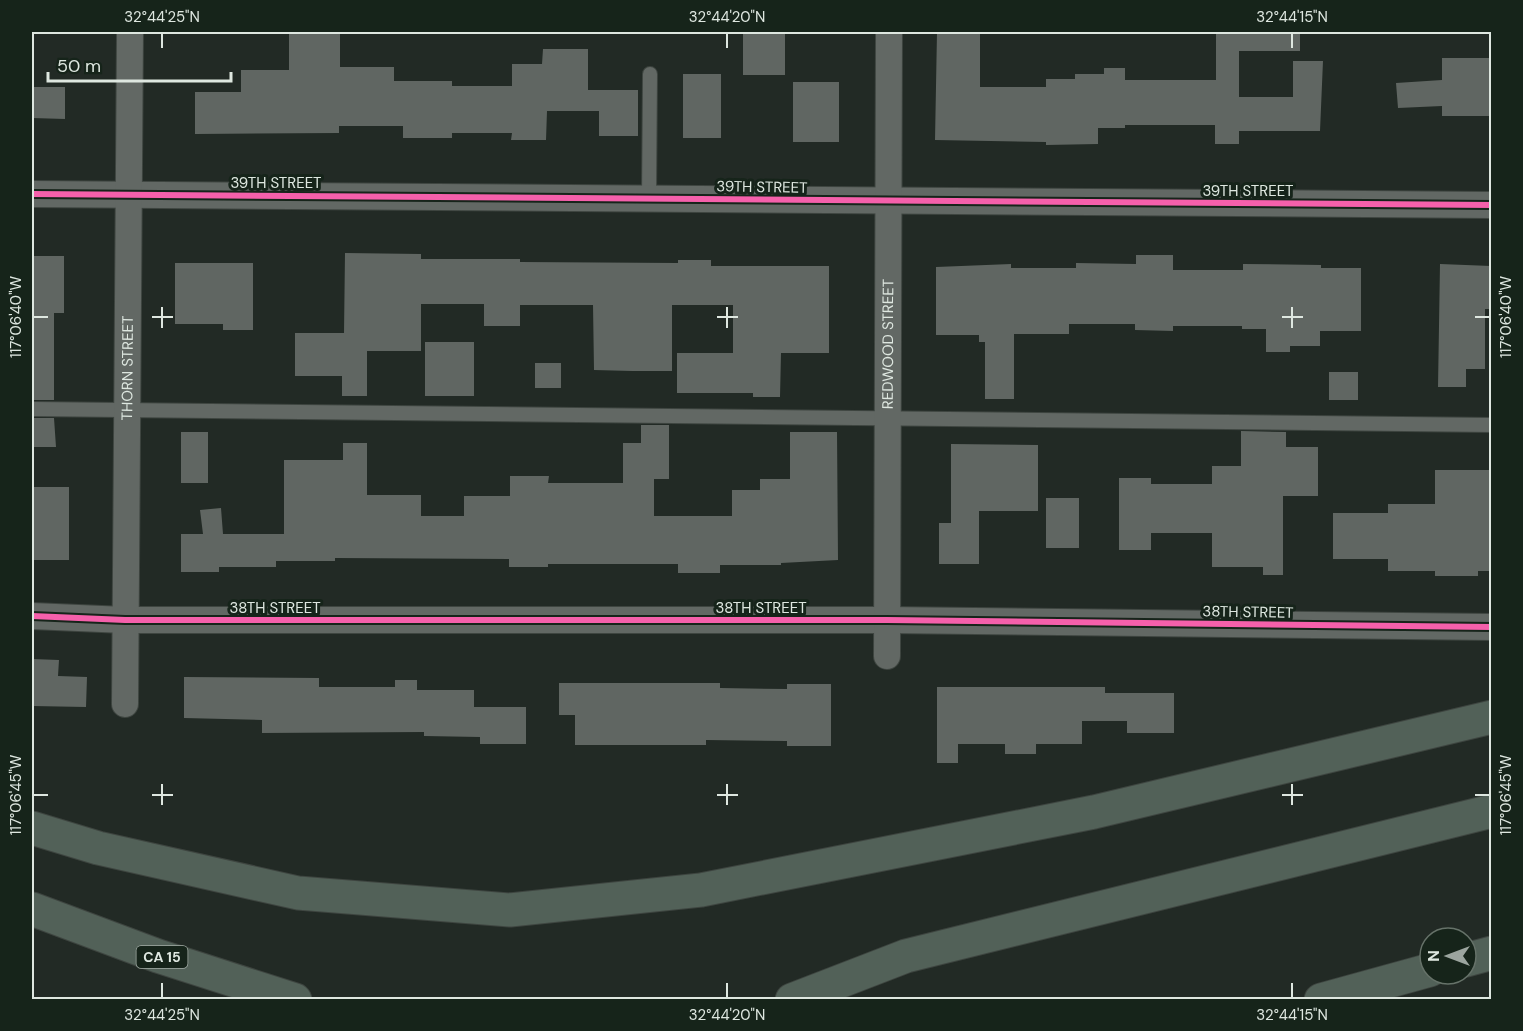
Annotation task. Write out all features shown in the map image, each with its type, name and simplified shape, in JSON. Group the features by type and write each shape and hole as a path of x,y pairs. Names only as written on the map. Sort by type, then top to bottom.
{"highway":[{"path":"32,828 98,848 298,893 510,910 701,890 1094,812 1491,717"},
{"path":"792,999 906,956 1491,811"},
{"name":"CA 15","path":"32,909 158,956 295,999"},
{"path":"1321,999 1418,973"}],"street":[{"name":"THORN STREET","path":"125,704 130,32"},
{"name":"REDWOOD STREET","path":"887,656 889,32"},
{"name":"39TH STREET","path":"32,194 1491,205"},
{"name":"38TH STREET","path":"32,616 125,620 887,620 1491,627"}],"lane":[{"path":"649,198 650,74"},
{"path":"32,409 1491,425"}],"building":[{"path":"743,32 785,32 785,75 743,75"},
{"path":"937,32 980,32 980,87 1046,87 1046,79 1075,79 1075,74 1104,74 1104,68 1125,68 1125,80 1216,80 1216,32 1300,32 1300,51 1239,51 1239,97 1293,97 1293,61 1323,61 1320,131 1239,131 1239,144 1215,144 1215,125 1125,125 1125,128 1098,128 1098,144 1046,145 1046,142 935,140"},
{"path":"289,34 340,34 340,67 394,67 394,81 452,81 452,86 512,86 512,64 542,64 543,49 588,49 588,90 638,90 638,136 599,136 599,111 547,111 546,140 511,140 512,133 452,133 452,138 403,138 403,126 339,126 339,133 195,134 195,92 241,92 241,70 289,70"},
{"path":"1442,58 1489,58 1489,116 1442,116 1442,106 1398,108 1396,83 1442,80"},
{"path":"683,74 721,74 721,138 683,138"},
{"path":"793,82 839,82 839,142 793,142"},
{"path":"32,87 65,87 65,119 32,118"},
{"path":"345,253 421,254 421,259 520,259 520,262 678,263 678,260 711,260 711,266 829,266 829,353 781,353 780,397 753,397 753,393 677,393 677,353 733,353 733,305 672,305 672,371 632,371 594,370 593,305 520,305 520,326 484,326 484,304 421,304 421,351 367,351 367,396 342,396 342,376 295,376 295,333 344,333"},
{"path":"1136,255 1173,255 1173,270 1243,270 1243,264 1361,268 1361,331 1320,331 1320,346 1290,346 1290,352 1266,352 1266,329 1242,329 1242,326 1173,326 1173,331 1135,330 1135,324 1069,324 1069,334 1014,334 1014,399 985,399 985,342 979,342 979,335 936,335 936,267 1011,264 1011,268 1076,268 1076,263 1136,264"},
{"path":"32,256 64,256 64,313 54,313 54,400 32,400"},
{"path":"175,263 253,263 253,330 223,330 223,324 175,324"},
{"path":"1440,264 1491,266 1491,309 1485,309 1485,369 1466,369 1466,387 1438,387"},
{"path":"425,342 474,342 474,396 425,396"},
{"path":"535,363 561,363 561,388 535,388"},
{"path":"1329,372 1358,372 1358,400 1329,400"},
{"path":"32,418 54,418 56,447 32,447"},
{"path":"641,425 669,425 669,479 654,479 654,516 732,516 732,490 760,490 760,479 790,479 790,432 837,432 838,560 781,563 781,565 720,565 720,573 678,573 678,564 548,564 548,567 509,567 509,559 335,558 335,561 276,561 276,567 219,567 219,572 181,572 181,534 203,534 200,510 221,508 223,534 284,534 284,460 343,460 343,443 367,443 367,495 421,495 421,516 464,516 464,496 510,496 510,476 549,476 548,483 623,483 623,443 641,443"},
{"path":"1241,431 1286,432 1286,447 1318,447 1318,496 1283,496 1283,575 1263,575 1263,567 1212,567 1212,533 1151,533 1151,550 1119,550 1119,478 1151,478 1151,484 1212,484 1212,466 1241,466"},
{"path":"181,432 208,432 208,483 181,483"},
{"path":"951,444 1038,445 1038,511 979,511 979,564 939,564 939,523 951,523"},
{"path":"1435,470 1491,470 1491,571 1478,571 1478,576 1435,576 1435,571 1388,571 1388,559 1333,559 1333,513 1388,513 1388,504 1435,504"},
{"path":"32,487 69,487 69,560 32,560"},
{"path":"1046,498 1079,498 1079,548 1046,548"},
{"path":"32,659 59,660 58,676 87,677 86,707 32,706"},
{"path":"184,677 319,678 319,687 395,687 395,680 417,680 417,690 474,690 474,707 526,707 526,744 480,744 480,737 424,736 424,732 262,733 262,720 184,718"},
{"path":"559,683 720,683 720,688 787,689 787,684 831,684 831,746 787,746 787,741 706,740 706,745 575,745 575,715 559,715"},
{"path":"937,687 1105,687 1105,693 1174,693 1174,733 1127,733 1127,721 1082,721 1082,744 1036,744 1036,754 1005,754 1005,744 958,744 958,763 937,763"}],"cycle path":[{"path":"32,194 1492,205"},
{"path":"32,616 125,620 887,620 1492,627"}]}
